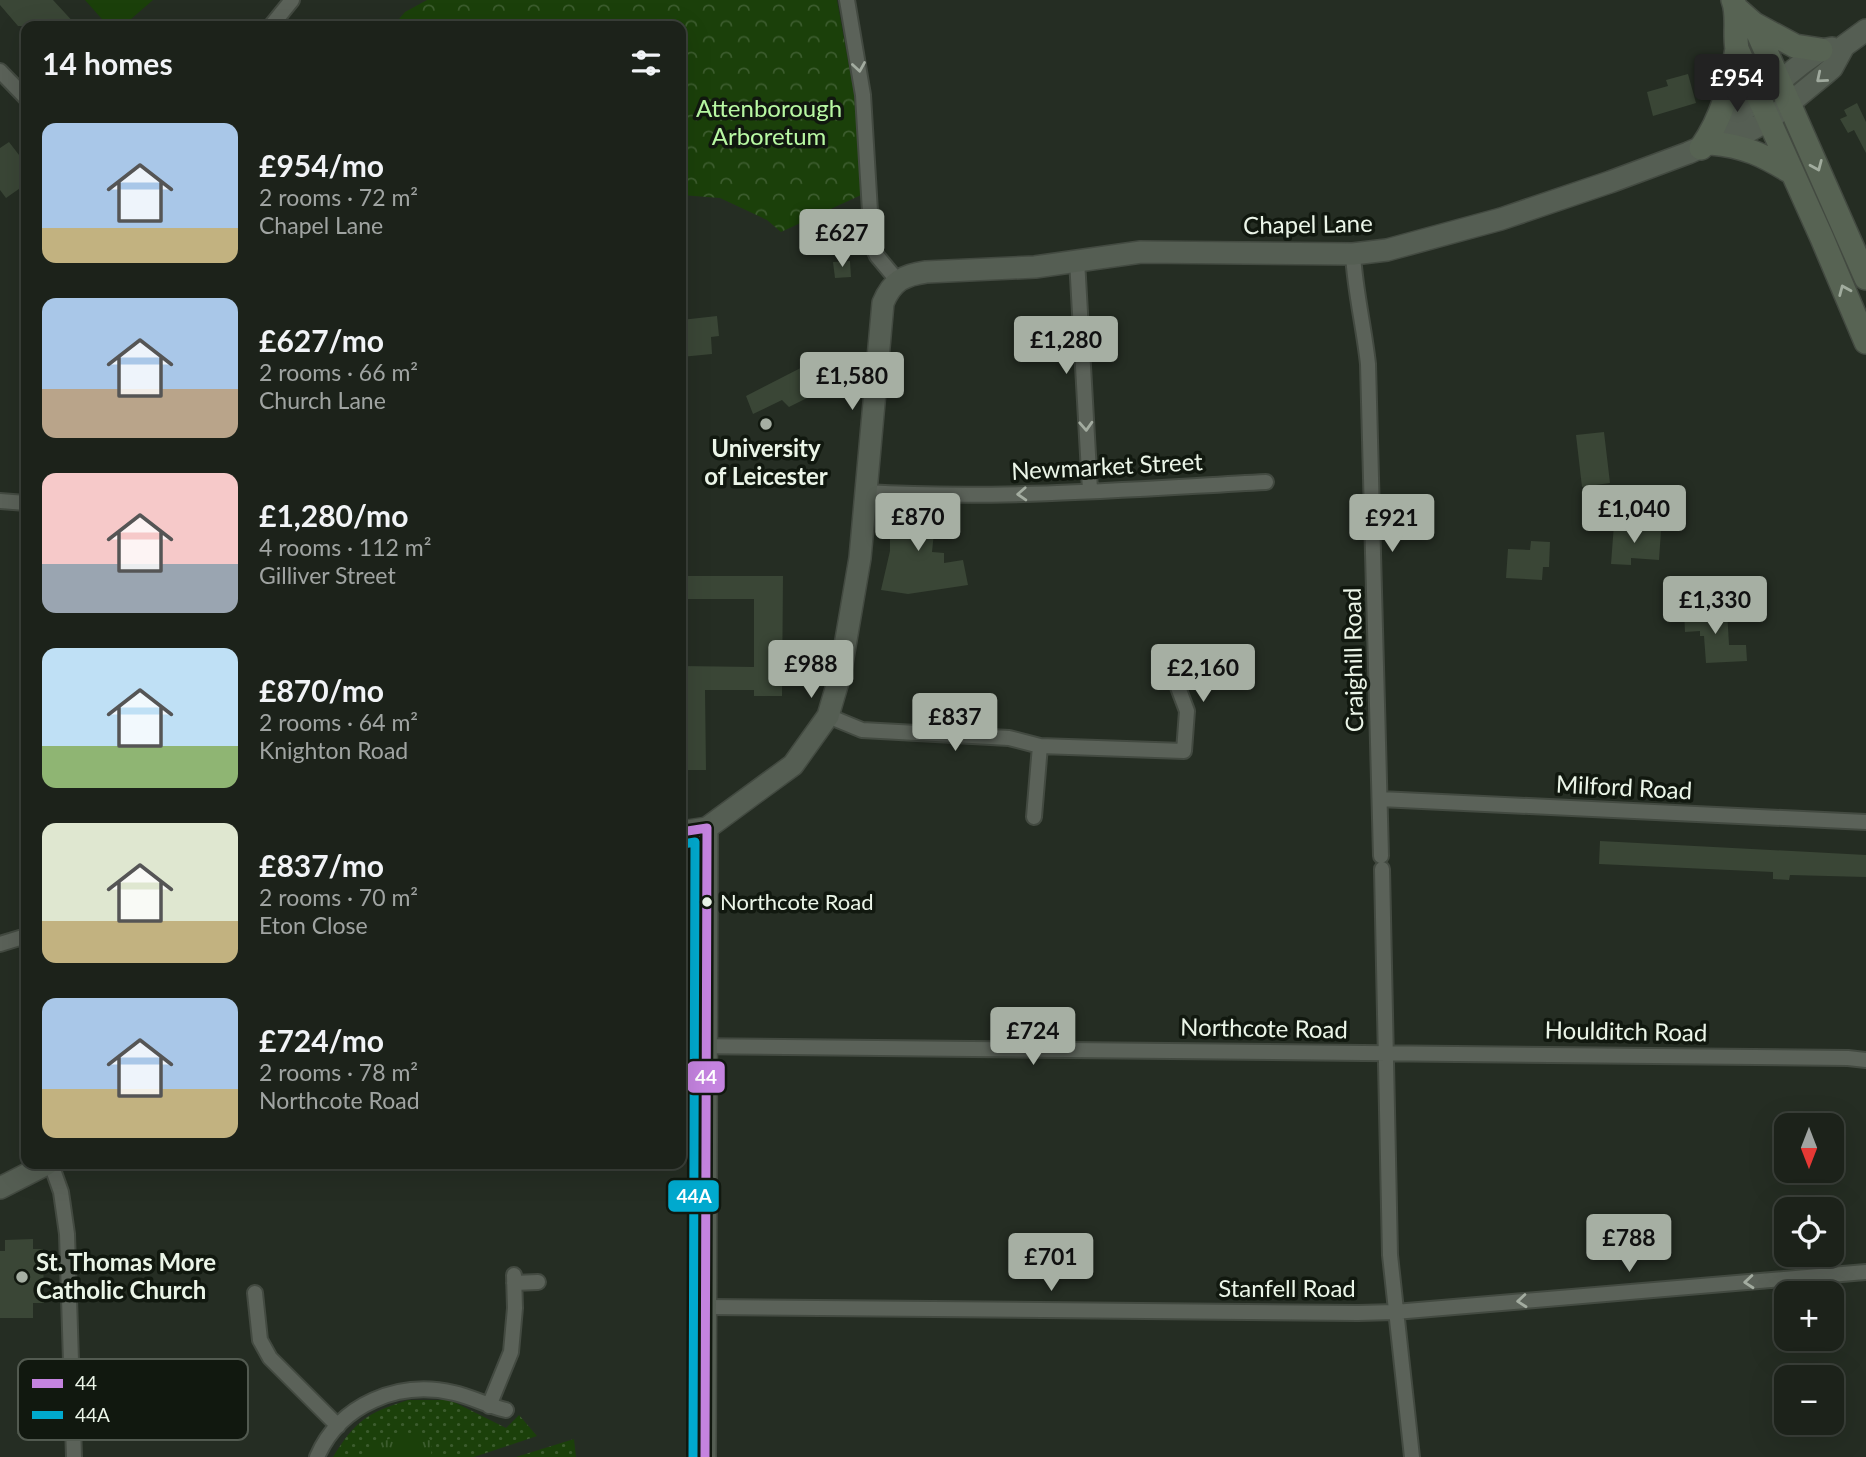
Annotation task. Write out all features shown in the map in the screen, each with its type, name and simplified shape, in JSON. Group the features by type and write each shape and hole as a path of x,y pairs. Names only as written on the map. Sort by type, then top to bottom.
{"main road":[{"path":"1741,11 1734,37 1737,48 1866,342"},
{"path":"1741,11 1795,46 1821,50"},
{"path":"1741,11 1780,81 1858,247 1866,278"},
{"path":"1737,48 1725,104 1712,132 1710,144 1737,145 1753,150 1791,172"}],"street":[{"path":"275,21 292,0"},
{"path":"686,831 707,828 793,765 828,716 840,675 852,614 866,492 881,316 892,286 872,246 863,95 848,0"},
{"path":"1764,109 1790,103 1832,68 1844,46 1866,30"},
{"path":"1821,50 1844,46"},
{"name":"Chapel Lane","path":"892,286 909,274 1001,269 1141,252 1353,254 1387,250 1567,198 1710,144 1740,136 1764,109 1780,81 1821,50"},
{"path":"0,71 21,93"},
{"name":"Craighill Road","path":"1353,254 1355,285 1368,364 1390,1243 1412,1457"},
{"path":"1077,260 1090,490"},
{"name":"Newmarket Street","path":"866,492 974,496 1266,482"},
{"path":"0,501 21,503"},
{"path":"828,716 862,730 1009,738 1040,746 1184,751 1186,711 1170,666"},
{"path":"1034,817 1040,746"},
{"name":"Milford Road","path":"1380,799 1866,822"},
{"path":"705,1457 707,828"},
{"path":"0,944 21,938"},
{"name":"Northcote Road","path":"686,1046 1385,1052"},
{"name":"Houlditch Road","path":"1385,1052 1866,1060"},
{"path":"0,1188 39,1169"},
{"path":"51,1169 61,1192 67,1234 71,1359"},
{"name":"Stanfell Road","path":"707,1307 1395,1312 1866,1272"},
{"path":"489,1406 511,1352 515,1308 514,1279 538,1282"},
{"path":"255,1293 260,1340 270,1358 338,1426"},
{"path":"317,1457 326,1439 338,1426 352,1413 380,1397 414,1390 453,1392 506,1410"}],"green space":[{"path":"85,0 153,0 129,21 104,21"},
{"name":"Attenborough Arboretum","path":"427,0 837,0 855,99 861,195 781,232 767,220 720,198 686,195 686,21 397,21 405,12"},
{"path":"408,1400 450,1400 506,1428 519,1415 537,1436 474,1457 333,1457 356,1426 382,1409"},
{"path":"413,1434 428,1437 432,1442 431,1457 363,1457 386,1440"},
{"path":"574,1439 576,1457 516,1457"}],"building":[{"path":"0,0 53,0 72,21 21,21 21,26 18,26 0,5"},
{"path":"1688,74 1696,103 1653,116 1647,92 1668,86 1666,80"},
{"path":"1857,103 1866,122 1866,153 1854,130 1848,133 1840,119 1847,116 1844,110"},
{"path":"9,142 21,158 21,188 6,198 0,190 0,148"},
{"path":"850,261 851,277 835,278 833,262"},
{"path":"717,316 719,336 711,337 712,354 686,357 686,319"},
{"path":"826,355 834,374 812,385 813,395 789,407 782,400 753,414 746,396"},
{"path":"1604,432 1610,483 1582,487 1576,435"},
{"path":"890,503 937,504 932,552 944,553 944,563 963,560 968,585 908,594 881,590 890,551"},
{"path":"1614,524 1633,525 1633,529 1661,531 1659,560 1631,558 1631,565 1611,564"},
{"path":"1531,541 1550,542 1549,567 1543,567 1542,580 1506,578 1508,549 1530,550"},
{"path":"686,576 783,576 782,696 754,696 754,690 705,690 706,770 686,770 686,666 754,667 754,599 686,599"},
{"path":"1727,610 1729,645 1746,645 1747,661 1706,663 1704,636 1700,636 1700,631 1685,632 1684,611"},
{"path":"1600,841 1866,855 1866,877 1790,875 1789,880 1773,879 1773,872 1599,864"},
{"name":"St. Thomas More Catholic Church","path":"33,1239 33,1249 43,1249 44,1303 33,1303 33,1318 0,1318 0,1251 5,1251 5,1240"}],"transit line":[{"name":"44","path":"686,831 707,828 705,1457"},
{"name":"44A","path":"686,844 695,842 693,1457"}],"place":[{"name":"University of Leicester","path":"766,424"},
{"name":"Northcote Road","path":"707,902"},
{"name":"St. Thomas More Catholic Church","path":"22,1277"}]}
